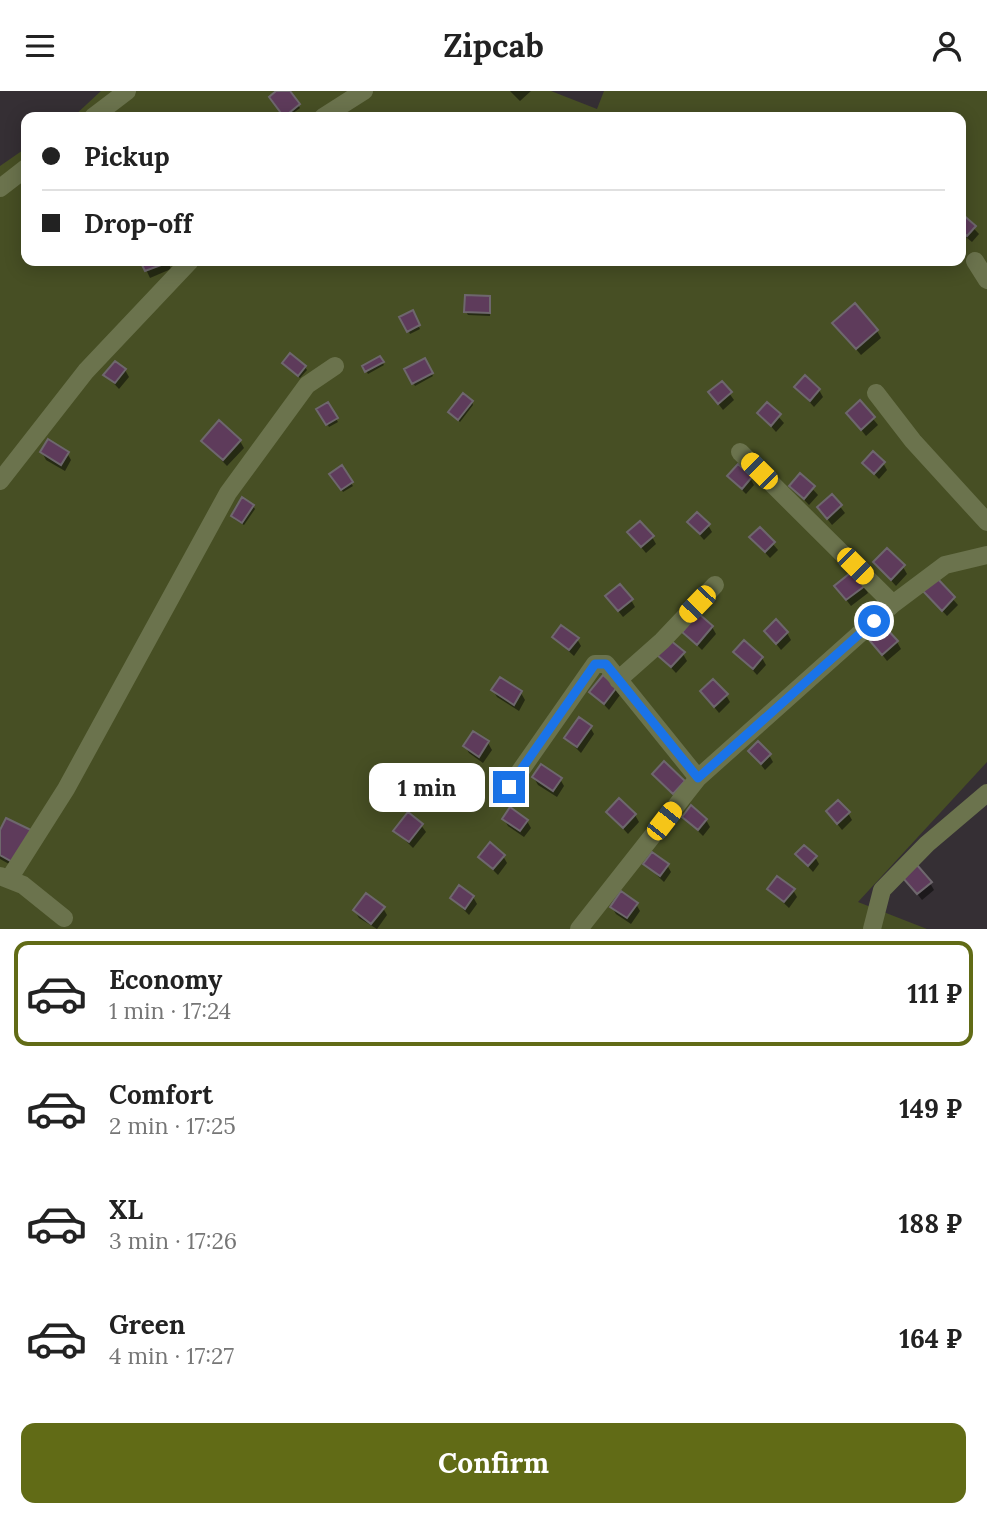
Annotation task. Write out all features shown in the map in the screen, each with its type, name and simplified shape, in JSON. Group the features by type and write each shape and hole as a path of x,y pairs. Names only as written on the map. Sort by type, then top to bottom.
{"street":[{"path":"100,112 128,91"},
{"path":"331,112 364,91"},
{"path":"0,188 21,172"},
{"path":"975,261 987,280"},
{"path":"0,481 86,371 185,266"},
{"path":"64,918 23,885 4,878 66,789 229,493 307,385 335,366"},
{"path":"876,393 913,441 987,522"},
{"path":"740,452 893,604"},
{"path":"579,929 698,778 893,604 945,565 987,555"},
{"path":"618,680 662,641 715,585"},
{"path":"509,787 595,664 606,664 698,778"},
{"path":"872,929 882,890 927,844 987,793"}],"green space":[{"path":"101,91 551,91 597,109 604,91 987,91 987,762 858,902 927,929 0,929 0,166 21,151 21,266 966,266 966,112 78,112"}],"building":[{"path":"276,91 290,91 300,104 290,112 280,112 269,97"},
{"path":"966,217 976,226 966,235"},
{"path":"142,266 158,266 145,271"},
{"path":"465,295 490,296 490,313 464,312"},
{"path":"855,303 878,330 856,349 832,323"},
{"path":"413,310 420,325 407,332 399,317"},
{"path":"290,353 306,366 298,376 282,363"},
{"path":"380,356 384,362 365,372 362,366"},
{"path":"425,358 433,373 412,384 404,369"},
{"path":"115,361 126,369 115,383 103,375"},
{"path":"805,375 820,389 810,401 794,387"},
{"path":"722,381 732,392 718,404 708,392"},
{"path":"463,393 473,401 458,420 448,412"},
{"path":"860,400 875,417 861,430 846,413"},
{"path":"328,402 338,418 326,425 316,409"},
{"path":"767,402 781,414 771,426 757,413"},
{"path":"219,420 241,440 223,460 201,441"},
{"path":"48,439 69,452 61,465 40,452"},
{"path":"873,451 885,462 874,474 862,463"},
{"path":"738,464 752,477 742,489 727,476"},
{"path":"342,465 353,482 341,490 329,474"},
{"path":"800,473 815,486 804,499 789,486"},
{"path":"832,494 842,505 827,519 817,507"},
{"path":"242,497 254,505 242,523 231,516"},
{"path":"697,512 710,524 700,534 687,522"},
{"path":"640,521 654,536 641,547 627,532"},
{"path":"760,527 775,542 765,552 749,537"},
{"path":"887,548 905,565 891,580 873,562"},
{"path":"854,570 866,585 846,600 834,586"},
{"path":"936,577 955,597 942,611 922,590"},
{"path":"620,584 633,599 618,611 605,596"},
{"path":"698,613 713,626 697,645 682,632"},
{"path":"776,619 788,632 776,644 764,631"},
{"path":"561,625 579,638 569,650 552,637"},
{"path":"885,627 898,641 882,655 870,641"},
{"path":"670,640 685,652 671,667 657,655"},
{"path":"744,640 763,657 753,669 733,652"},
{"path":"603,675 617,687 604,704 589,692"},
{"path":"500,677 522,691 514,705 491,690"},
{"path":"713,679 728,694 714,707 700,691"},
{"path":"579,717 592,726 577,747 564,738"},
{"path":"473,731 489,741 479,757 463,746"},
{"path":"758,741 771,754 761,764 748,751"},
{"path":"664,761 685,781 673,794 652,774"},
{"path":"541,764 562,778 553,791 532,777"},
{"path":"443,774 463,789 451,805 431,790"},
{"path":"619,798 636,814 623,828 606,812"},
{"path":"838,800 850,812 837,824 826,811"},
{"path":"691,805 707,819 698,830 682,817"},
{"path":"510,807 528,820 520,831 502,819"},
{"path":"408,812 423,824 409,842 393,831"},
{"path":"6,818 33,831 16,864 0,855 0,830"},
{"path":"490,842 505,855 493,869 478,857"},
{"path":"804,845 817,856 808,866 795,854"},
{"path":"652,852 669,864 660,876 643,864"},
{"path":"917,865 932,882 917,894 902,877"},
{"path":"777,876 795,889 784,902 767,889"},
{"path":"459,885 474,896 465,909 450,898"},
{"path":"621,891 638,903 627,918 610,907"},
{"path":"366,893 385,907 371,924 353,910"}],"route":[{"path":"509,787 595,664 606,664 698,778 874,621"}]}
